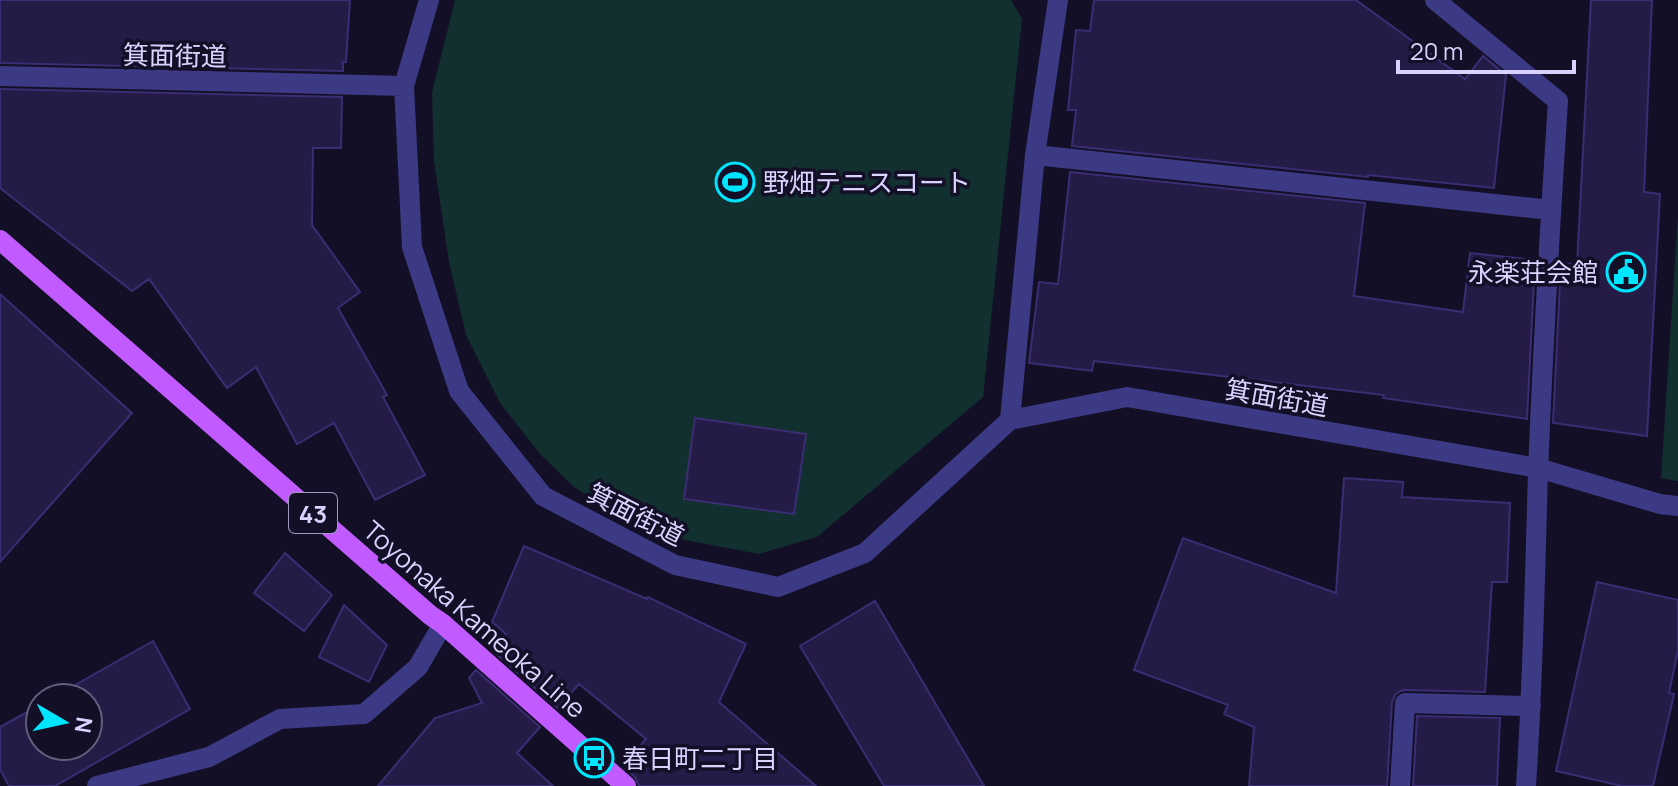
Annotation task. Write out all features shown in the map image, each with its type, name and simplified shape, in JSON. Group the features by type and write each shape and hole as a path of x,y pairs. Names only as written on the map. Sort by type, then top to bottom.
{"main road":[{"name":"Toyonaka Kameoka Line","path":"0,240 626,786"}],"street":[{"path":"404,86 429,0"},
{"path":"1010,420 1035,155 1058,0"},
{"path":"1435,0 1558,101 1538,468 1526,786"},
{"name":"箕面街道","path":"0,76 404,86 412,247 459,391 543,496 675,565 778,587 865,553 1010,420 1127,397 1538,468 1660,504 1678,506"},
{"path":"1035,155 1551,210"},
{"path":"97,786 209,757 280,719 364,714 418,667 443,624"},
{"path":"1400,786 1405,703 1531,706"}],"green space":[{"path":"455,0 1011,0 1022,19 983,397 817,537 759,554 669,537 619,516 574,487 541,455 500,403 466,335 449,262 434,161 432,92"},
{"path":"1678,214 1678,481 1676,481 1661,478"}],"building":[{"path":"0,0 350,0 346,62 343,62 343,71 0,63"},
{"path":"1094,0 1356,0 1465,79 1483,56 1506,75 1494,188 1072,146 1076,110 1068,110 1076,30 1090,31"},
{"path":"1591,0 1652,0 1644,192 1660,194 1647,436 1553,423 1561,263 1577,264"},
{"path":"0,89 342,97 341,148 313,148 312,225 360,292 338,308 387,395 383,397 425,475 375,500 334,423 297,444 256,367 227,388 149,279 132,291 0,188"},
{"path":"1070,172 1365,203 1354,296 1463,312 1470,253 1535,260 1527,419 1383,398 1384,395 1094,361 1092,371 1029,363 1039,282 1058,284"},
{"path":"0,294 132,413 0,562"},
{"path":"695,418 806,434 794,514 684,499"},
{"path":"1344,478 1403,482 1402,497 1510,503 1507,582 1492,582 1485,692 1405,690 1395,695 1387,786 1249,786 1254,727 1224,714 1228,705 1134,670 1183,538 1336,593"},
{"path":"524,546 648,597 746,644 719,702 816,786 639,786 635,777 623,766 646,739 579,684 558,708 492,650 506,634 492,622"},
{"path":"285,553 332,595 304,631 254,593"},
{"path":"1597,582 1678,600 1678,650 1669,693 1674,694 1653,786 1622,786 1556,771"},
{"path":"875,601 984,786 884,786 800,646"},
{"path":"344,605 387,645 369,682 319,657"},
{"path":"153,641 190,709 104,758 104,682 80,682"},
{"path":"476,670 540,727 517,753 553,786 378,786 435,718 482,703 469,678"},
{"path":"24,714 24,762 97,762 55,786 9,786 0,769 0,727"},
{"path":"1417,716 1500,718 1497,786 1413,786"}],"place":[{"name":"野畑テニスコート","path":"735,182"},
{"name":"永楽荘会館","path":"1626,272"},
{"name":"春日町二丁目","path":"594,758"}]}
